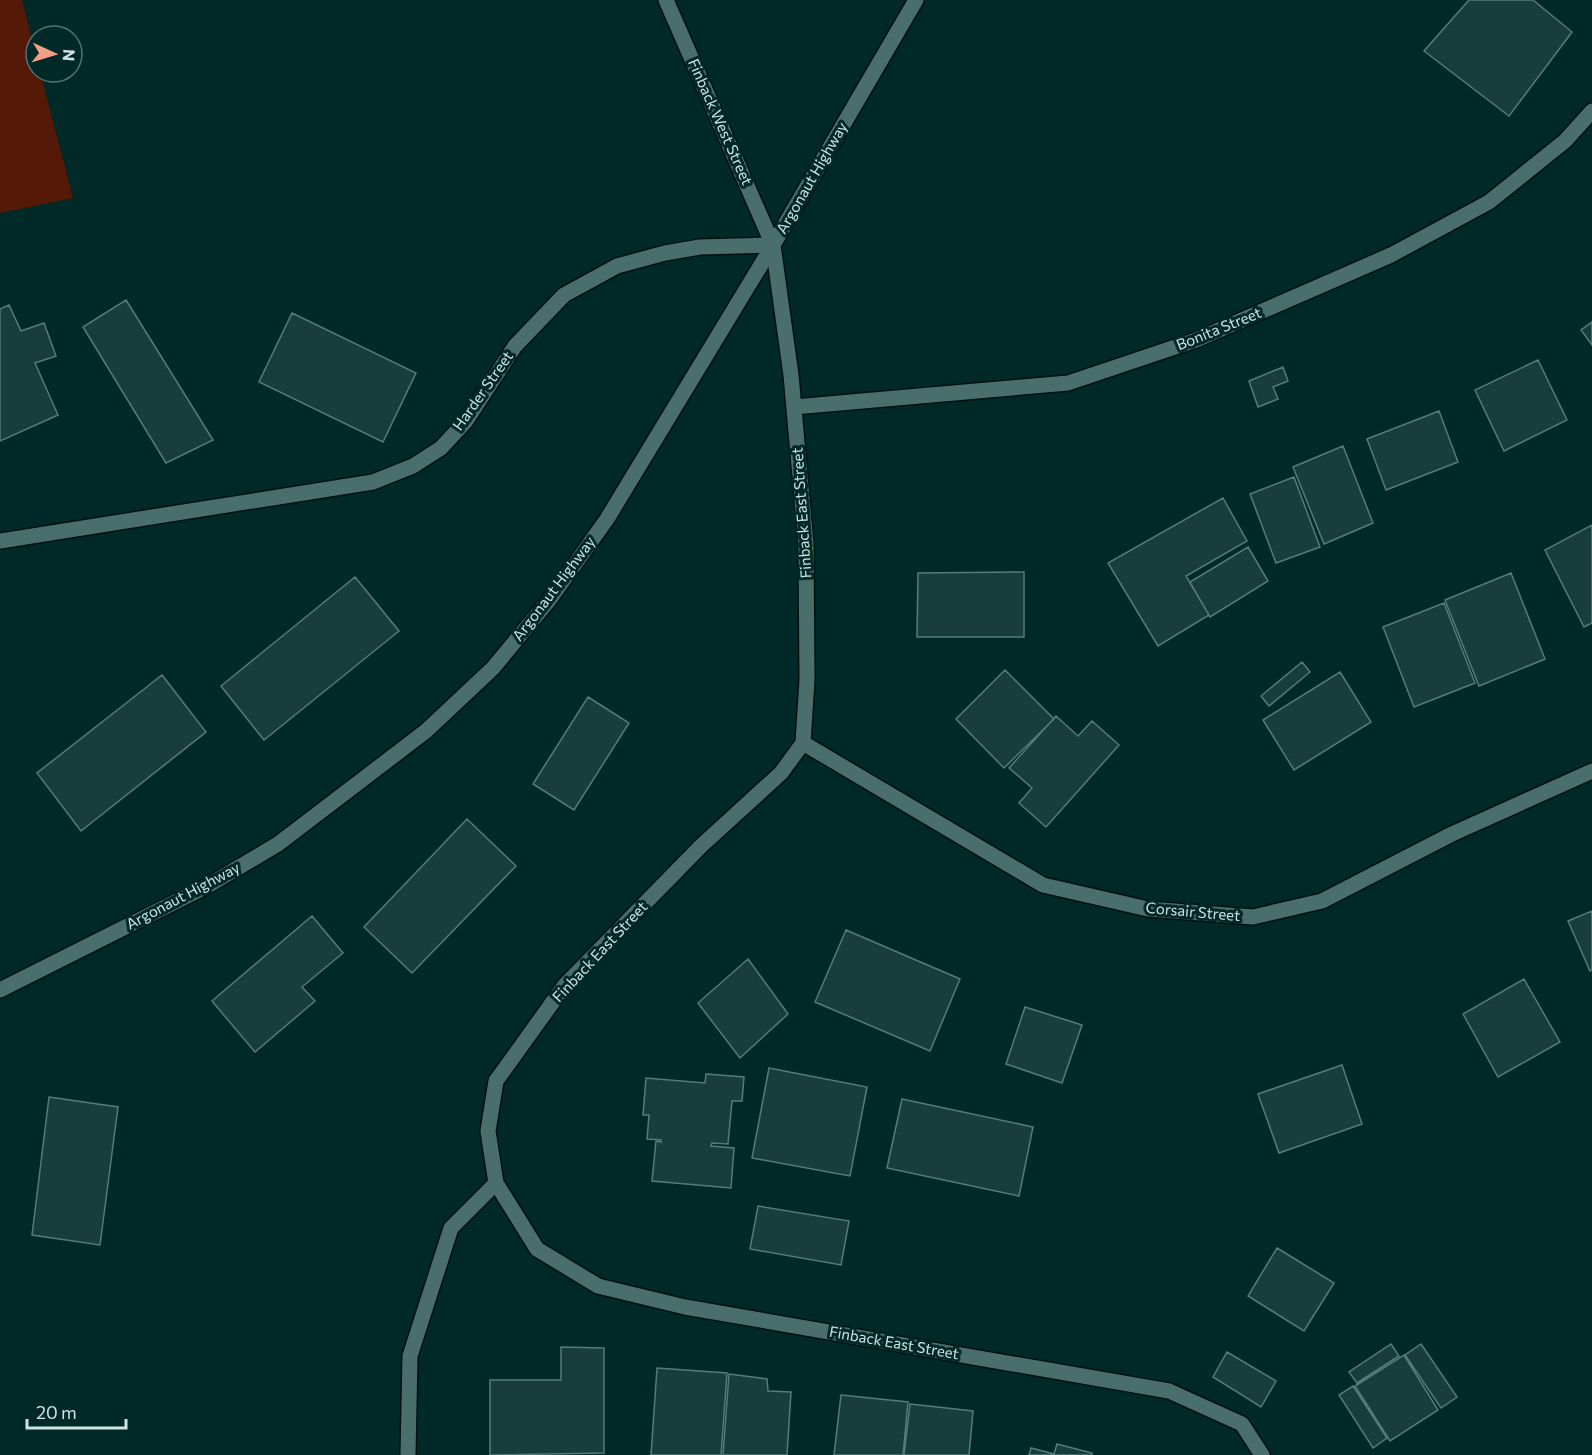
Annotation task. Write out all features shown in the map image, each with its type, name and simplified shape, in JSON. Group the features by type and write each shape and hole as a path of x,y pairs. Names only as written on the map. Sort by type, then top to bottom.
{"street":[{"name":"Finback West Street","path":"666,0 773,245"},
{"name":"Argonaut Highway","path":"0,990 209,885 278,844 426,731 484,676 550,599 607,519 773,245 916,0"},
{"name":"Bonita Street","path":"794,407 1068,383 1196,340 1391,255 1489,201 1565,141 1592,111"},
{"name":"Finback East Street","path":"773,245 794,407 806,544 807,680 803,743 781,773 701,846 565,985 496,1081 488,1131 496,1183 537,1249 598,1286 685,1307 1169,1391 1242,1424 1262,1455"},
{"name":"Harder Street","path":"0,541 373,482 412,466 441,448 466,421 514,346 564,295 617,266 665,253 700,247 773,245"},
{"name":"Corsair Street","path":"803,743 1043,885 1148,909 1253,917 1322,901 1452,834 1592,771"},
{"path":"408,1455 410,1356 451,1228 496,1183"}],"shaded area":[{"path":"0,0 22,0 28,24 24,24 24,84 43,84 73,198 0,213"}],"building":[{"path":"1469,0 1533,0 1572,32 1509,116 1424,51"},
{"path":"126,300 213,440 166,463 83,327"},
{"path":"9,305 21,331 44,323 56,356 35,363 58,415 0,441 0,309"},
{"path":"292,313 416,373 383,442 259,382"},
{"path":"1592,322 1592,345 1581,330"},
{"path":"1538,360 1567,420 1504,451 1475,390"},
{"path":"1283,367 1288,381 1273,387 1278,399 1258,407 1249,381"},
{"path":"1439,411 1458,462 1386,490 1367,439"},
{"path":"1343,446 1373,523 1324,544 1293,467"},
{"path":"1294,477 1320,547 1276,563 1250,494"},
{"path":"1223,498 1247,541 1186,576 1209,615 1158,646 1108,563"},
{"path":"1592,525 1592,623 1584,627 1545,550"},
{"path":"1248,547 1268,581 1210,617 1190,582"},
{"path":"1024,572 1024,637 917,637 918,573"},
{"path":"1511,573 1545,659 1479,686 1445,600"},
{"path":"355,577 399,631 264,740 221,686"},
{"path":"1444,603 1475,683 1414,707 1383,627"},
{"path":"1302,662 1310,672 1269,706 1261,696"},
{"path":"1005,670 1054,719 1004,768 956,719"},
{"path":"1340,672 1371,722 1294,770 1263,720"},
{"path":"162,675 206,732 81,831 37,773"},
{"path":"588,697 629,723 574,810 533,784"},
{"path":"1056,716 1078,736 1092,721 1119,745 1046,827 1019,803 1032,788 1009,768"},
{"path":"467,819 516,866 412,973 364,927"},
{"path":"1592,911 1592,970 1590,971 1568,921"},
{"path":"312,916 343,953 302,987 315,1001 255,1052 212,1001"},
{"path":"846,930 960,979 930,1051 815,1002"},
{"path":"748,959 788,1014 740,1058 698,1003"},
{"path":"1524,979 1560,1042 1498,1077 1463,1014"},
{"path":"1025,1007 1082,1025 1062,1083 1006,1064"},
{"path":"1342,1065 1362,1124 1279,1153 1258,1094"},
{"path":"769,1068 867,1087 850,1176 752,1158"},
{"path":"706,1074 744,1077 742,1101 732,1101 728,1144 712,1143 711,1146 734,1148 731,1188 652,1181 656,1141 661,1142 661,1140 647,1139 649,1115 643,1115 646,1078 705,1083"},
{"path":"49,1097 118,1107 100,1245 32,1235"},
{"path":"902,1099 1033,1127 1019,1196 887,1168"},
{"path":"758,1206 849,1221 841,1265 750,1249"},
{"path":"1277,1248 1334,1283 1304,1331 1248,1296"},
{"path":"1391,1344 1399,1356 1357,1383 1349,1372"},
{"path":"1421,1344 1457,1397 1441,1408 1405,1355"},
{"path":"561,1347 604,1348 604,1453 490,1455 490,1380 561,1380"},
{"path":"1227,1352 1276,1381 1261,1407 1213,1377"},
{"path":"1404,1355 1438,1410 1390,1441 1355,1386"},
{"path":"657,1368 727,1373 721,1455 651,1455"},
{"path":"729,1374 767,1379 768,1391 791,1392 787,1455 723,1455"},
{"path":"1353,1386 1387,1438 1373,1448 1339,1395"},
{"path":"841,1395 908,1402 903,1455 834,1455"},
{"path":"910,1404 973,1411 969,1455 904,1455"},
{"path":"1057,1444 1092,1453 1092,1455 1029,1455 1031,1448 1054,1454"}]}
